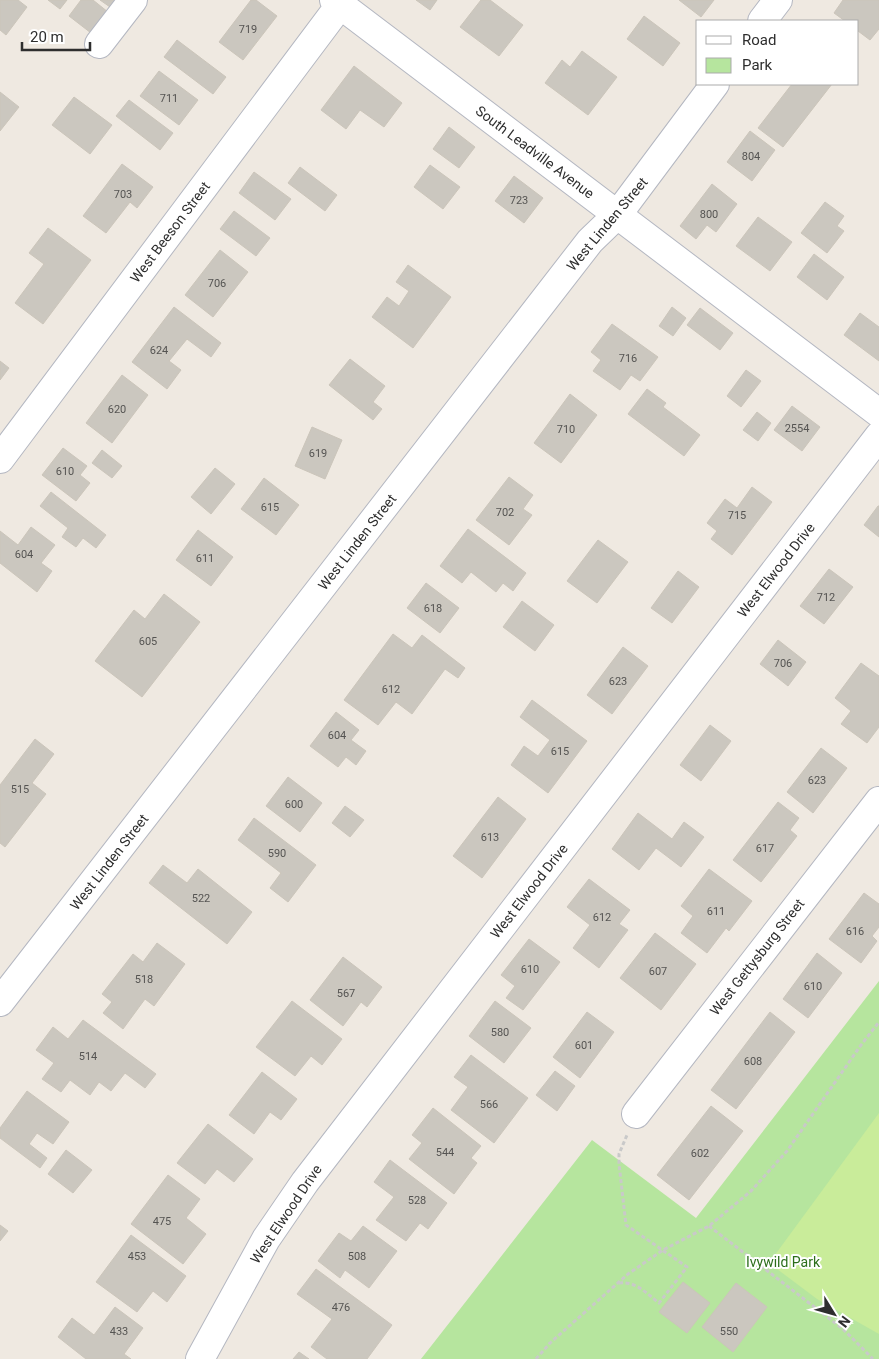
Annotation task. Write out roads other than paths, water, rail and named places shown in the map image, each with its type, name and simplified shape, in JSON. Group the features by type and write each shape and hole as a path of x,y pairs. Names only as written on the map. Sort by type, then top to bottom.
{"street":[{"path":"99,44 133,0"},
{"path":"763,20 778,0"},
{"name":"South Leadville Avenue","path":"337,2 879,413"},
{"name":"West Beeson Street","path":"0,459 337,2"},
{"name":"West Linden Street","path":"0,1002 590,241 618,214 714,85"},
{"name":"West Elwood Drive","path":"200,1359 266,1239 305,1182 879,436"},
{"name":"West Gettysburg Street","path":"636,1114 879,801"}],"park label":[{"name":"Ivywild Park","path":"783,1262"}]}
